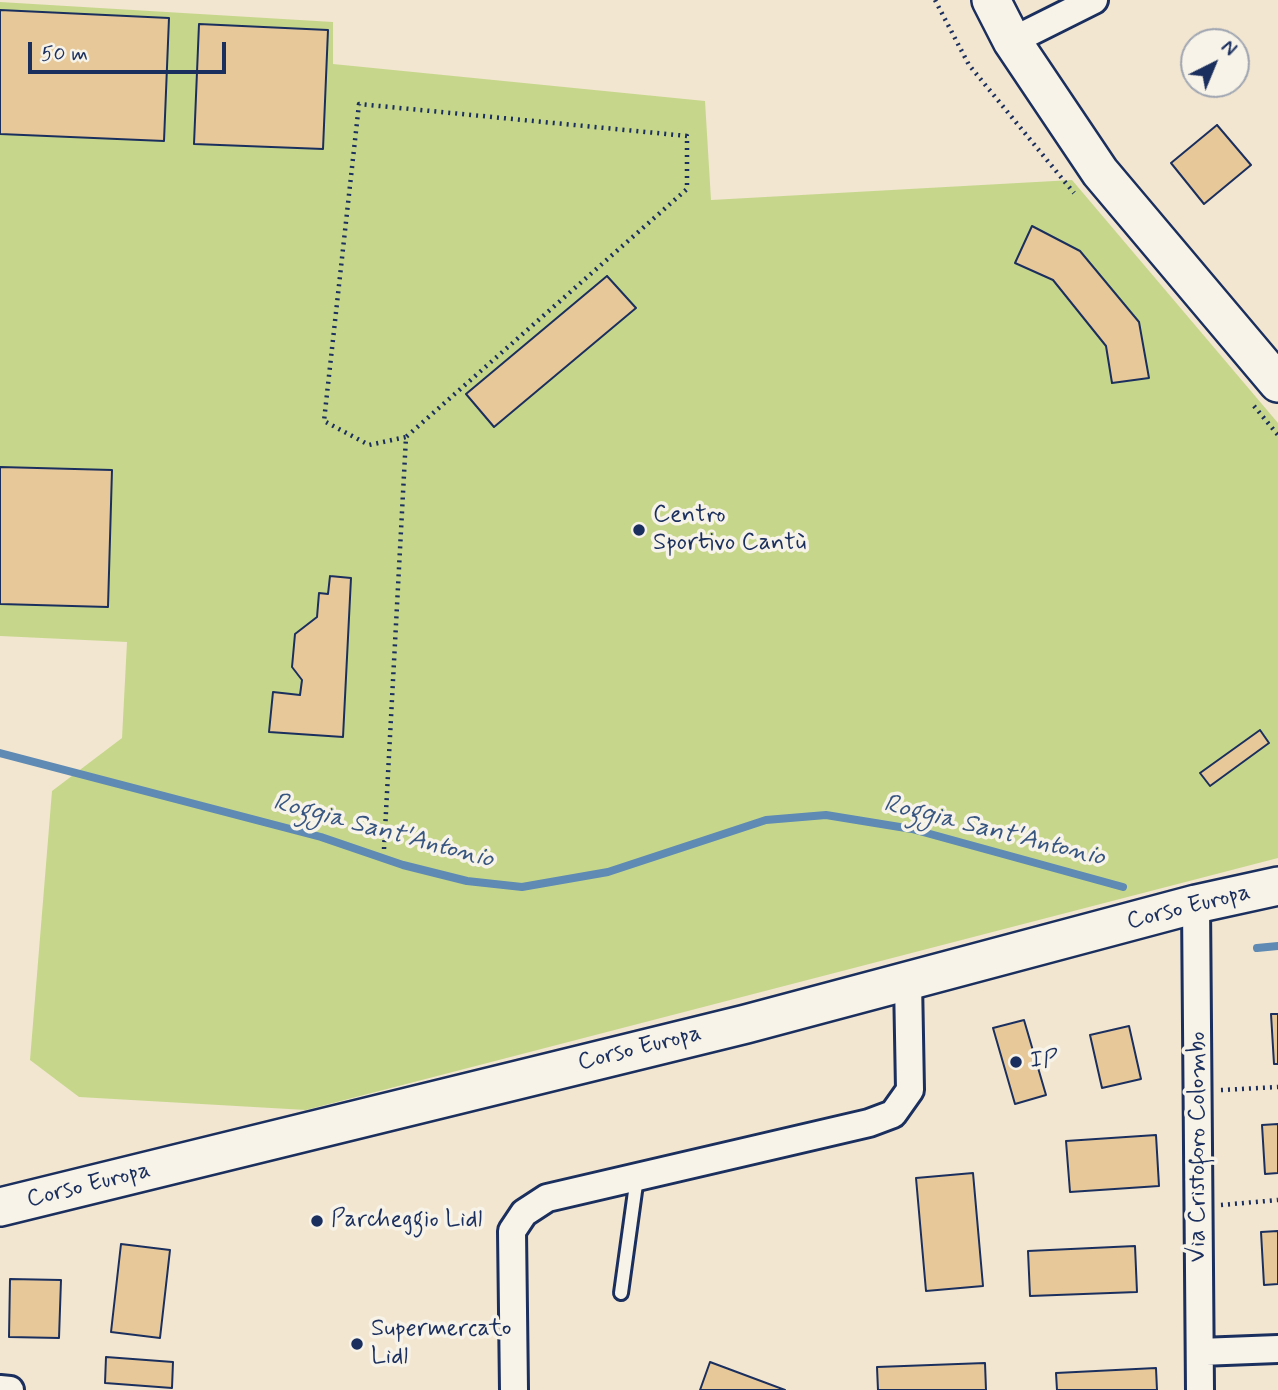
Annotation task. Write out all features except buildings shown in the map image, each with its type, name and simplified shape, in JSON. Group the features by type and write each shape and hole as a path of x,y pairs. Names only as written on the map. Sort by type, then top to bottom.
{"main road":[{"path":"991,0 1012,41 1100,172 1278,383"},
{"name":"Corso Europa","path":"9,1204 746,1024 1196,904 1278,886"}],"street":[{"path":"1012,41 1094,0"},
{"name":"Via Cristoforo Colombo","path":"1196,904 1200,1390"},
{"path":"514,1390 513,1231 524,1213 547,1198 869,1124 893,1114 910,1090 908,981"},
{"path":"1200,1352 1278,1349"},
{"path":"0,1389 10,1390"}],"lane":[{"path":"621,1293 636,1177"}],"path":[{"path":"384,849 406,437 687,189 687,136 359,104 324,421 369,445 406,437"},
{"path":"1199,1091 1278,1087"},
{"path":"1200,1207 1278,1200"}],"green space":[{"name":"Centro Sportivo Cantù","path":"0,2 333,22 333,64 705,101 711,200 1072,180 1278,423 1278,858 306,1110 79,1097 30,1060 52,791 122,738 127,642 0,636"}],"waterway":[{"name":"Roggia Sant'Antonio","path":"0,753 321,837 403,865 467,881 522,887 608,872 766,820 826,815 912,829 1123,887"},
{"name":"Roggia Sant'Antonio","path":"1257,948 1278,946"}],"place":[{"name":"Centro Sportivo Cantù","path":"639,530"},
{"name":"IP","path":"1016,1062"},
{"name":"Parcheggio Lidl","path":"317,1221"},
{"name":"Supermercato Lidl","path":"357,1344"}]}
